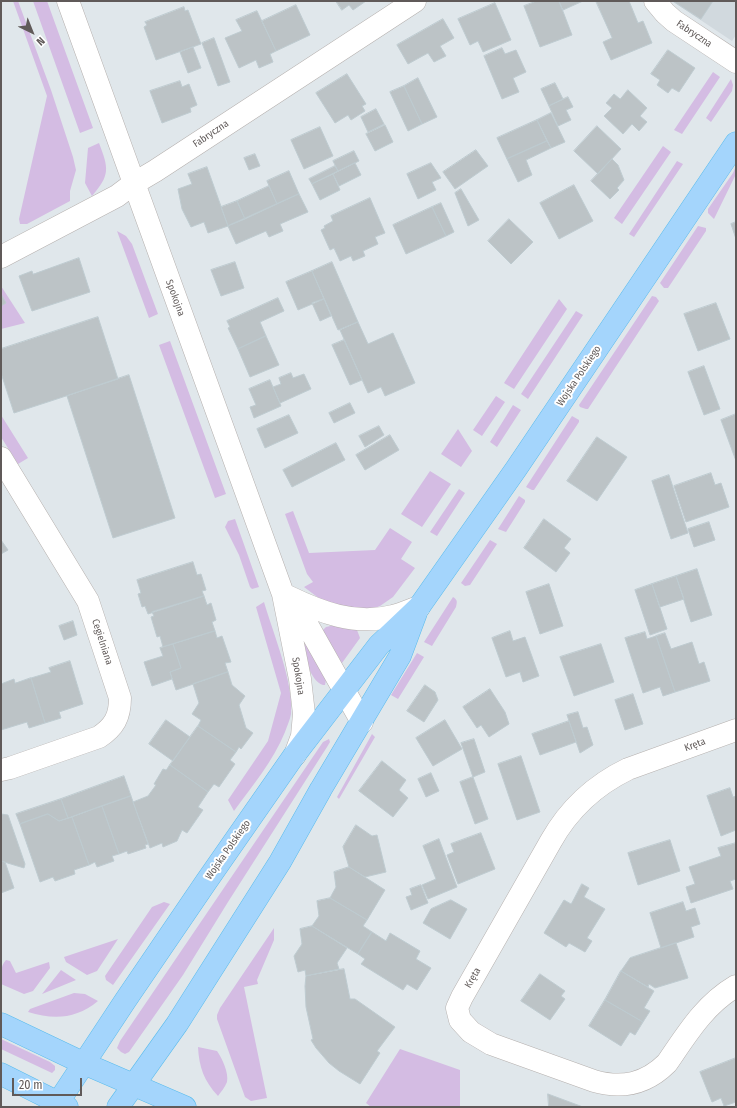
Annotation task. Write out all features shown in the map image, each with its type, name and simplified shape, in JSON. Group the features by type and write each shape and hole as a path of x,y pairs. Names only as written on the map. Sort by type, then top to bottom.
{"main road":[{"name":"Wojska Polskiego","path":"60,1106 83,1063 210,876 293,758 379,645 419,607 516,469 736,143"},
{"name":"Wojska Polskiego","path":"118,1107 177,1024 280,862 321,789 400,656 419,607"},
{"path":"1,1024 83,1063 185,1107"},
{"path":"1,1074 60,1106"}],"street":[{"name":"Spokojna","path":"68,1 133,184 283,594 300,679 304,714 302,736 293,758"},
{"name":"Fabryczna","path":"1,257 117,196 133,184 414,1"},
{"name":"Fabryczna","path":"655,1 665,14 674,21 736,62"},
{"name":"Cegielniana","path":"1,458 88,601 120,698 120,710 115,721 108,731 99,737 1,770"},
{"name":"Spokojna","path":"283,594 304,619 362,722"},
{"path":"283,594 309,607 333,615 349,618 374,619 391,616 419,607"},
{"name":"Kręta","path":"736,730 628,769 612,777 582,800 557,830 457,1008 460,1020 470,1032 492,1044 594,1081 608,1085 622,1085 648,1078 660,1071 703,1012 736,986"}],"shaded area":[{"path":"13,1 18,1 51,90 76,170 70,191 70,201 27,224 20,224 19,219 47,96"},
{"path":"33,1 47,1 93,128 80,133"},
{"path":"672,1 736,1 736,35 732,41"},
{"path":"713,72 720,77 682,134 674,130"},
{"path":"731,79 733,85 732,91 711,122 706,118"},
{"path":"99,143 105,159 106,171 102,183 92,196 85,183 88,148"},
{"path":"663,146 671,152 622,224 614,218"},
{"path":"677,161 683,164 634,237 629,234"},
{"path":"736,166 736,174 714,219 708,213 708,209 733,173"},
{"path":"698,226 706,228 706,231 668,288 664,288 660,283"},
{"path":"117,231 126,236 132,244 158,314 149,318"},
{"path":"1,286 25,323 1,329"},
{"path":"652,296 656,297 659,301 588,409 580,407 579,405"},
{"path":"559,299 567,309 514,389 504,383"},
{"path":"576,311 583,315 528,399 521,394"},
{"path":"170,341 226,494 215,498 159,345"},
{"path":"496,396 505,402 482,436 473,430"},
{"path":"513,405 521,410 497,447 490,442"},
{"path":"1,415 28,458 18,464 1,437"},
{"path":"572,416 579,420 579,422 534,490 526,487"},
{"path":"458,429 472,451 461,467 441,454"},
{"path":"430,471 451,484 422,527 401,514"},
{"path":"459,489 465,493 437,536 430,532"},
{"path":"519,496 525,500 525,502 506,532 498,529"},
{"path":"293,511 309,553 375,550 390,528 412,542 401,559 415,568 393,597 380,606 372,609 356,610 320,599 304,587 313,582 307,574 285,514"},
{"path":"235,519 259,587 252,589 250,587 239,555 225,527 228,521"},
{"path":"490,540 497,544 470,585 465,586 461,583"},
{"path":"453,597 457,601 456,607 432,646 424,642"},
{"path":"264,602 286,673 291,702 291,714 285,732 275,753 234,811 228,800 268,741 281,693 256,607"},
{"path":"335,625 357,630 360,638 342,663 322,631 326,627"},
{"path":"301,632 326,680 325,685 318,683 310,672 298,637"},
{"path":"417,653 424,657 398,699 391,695"},
{"path":"372,734 375,737 339,799 337,797"},
{"path":"329,739 330,742 327,747 183,975 129,1052 125,1054 121,1052 117,1048 120,1041 323,742"},
{"path":"164,902 170,904 113,985 106,980 105,976 152,907"},
{"path":"274,928 274,940 257,980 258,984 244,987 267,1098 251,1101 245,1097 217,1019 217,1015 220,1008"},
{"path":"118,939 97,971 87,975 66,962 64,957"},
{"path":"6,960 10,961 16,973 49,962 50,968 33,991 24,994 1,984 2,968"},
{"path":"61,970 76,980 42,994"},
{"path":"74,993 85,994 98,1001 81,1011 64,1016 56,1017 38,1015 28,1012 30,1009"},
{"path":"1,1039 50,1062 55,1066 55,1070 52,1073 1,1049"},
{"path":"198,1047 217,1051 225,1066 227,1082 218,1096 209,1085 203,1073"},
{"path":"400,1049 460,1070 460,1107 371,1107 366,1103"}],"building":[{"path":"336,1 366,1 353,10 349,5 342,10"},
{"path":"537,1 559,1 572,35 540,47 524,6"},
{"path":"559,1 583,1 563,10"},
{"path":"596,1 629,1 638,23 643,21 652,43 611,60 603,42 612,38"},
{"path":"673,1 713,1 701,19"},
{"path":"495,3 511,40 483,52 478,41 470,45 458,19"},
{"path":"296,5 310,35 276,51 262,21"},
{"path":"184,7 185,11 188,10 201,44 156,60 144,27 147,25 145,22"},
{"path":"257,11 276,51 270,54 273,62 259,68 256,60 239,68 225,38 242,31 236,20"},
{"path":"443,19 454,38 440,46 446,56 434,62 428,53 408,64 397,45"},
{"path":"214,38 230,82 218,86 202,43"},
{"path":"193,47 201,68 188,73 180,52"},
{"path":"502,48 505,54 516,50 526,72 513,78 519,92 502,99 484,56"},
{"path":"668,50 695,68 679,92 672,88 668,93 657,85 660,80 651,74"},
{"path":"347,74 366,104 362,106 365,111 351,120 348,115 335,123 316,93"},
{"path":"418,78 437,117 422,124 404,86"},
{"path":"180,81 182,87 189,84 197,105 190,108 191,112 162,123 150,91"},
{"path":"555,83 563,99 549,106 541,89"},
{"path":"404,86 422,124 408,131 390,92"},
{"path":"628,90 647,108 640,116 647,122 639,131 632,124 623,134 604,116 612,108 606,103 614,94 620,99"},
{"path":"568,97 573,107 566,110 571,120 558,126 549,106"},
{"path":"376,109 384,124 368,132 361,117"},
{"path":"551,113 565,142 551,148 537,120"},
{"path":"537,120 547,141 507,159 497,138"},
{"path":"385,125 393,142 375,151 366,134"},
{"path":"597,126 621,149 598,174 574,151"},
{"path":"320,127 333,156 304,169 291,140"},
{"path":"547,141 551,148 526,160 532,175 518,182 507,159"},
{"path":"476,150 488,166 455,189 443,172"},
{"path":"354,151 359,161 338,171 333,161"},
{"path":"255,154 260,166 249,170 244,158"},
{"path":"612,159 618,165 624,180 617,188 619,190 610,199 591,181"},
{"path":"355,163 361,175 339,186 333,174"},
{"path":"431,163 441,178 432,182 436,190 418,199 407,174"},
{"path":"335,166 338,171 312,184 309,179"},
{"path":"207,167 228,226 208,233 204,222 191,227 182,209 178,189 192,184 188,174"},
{"path":"289,171 299,194 277,204 267,181"},
{"path":"333,174 340,190 320,200 312,184"},
{"path":"574,185 593,221 559,239 540,203"},
{"path":"269,186 277,204 245,219 237,201"},
{"path":"461,189 479,220 468,226 455,193"},
{"path":"299,194 308,212 280,224 283,231 269,237 266,231 236,244 228,226"},
{"path":"370,198 385,233 375,237 378,244 363,251 365,256 353,261 351,256 340,261 334,248 330,250 321,230 325,228 324,226 333,221 331,216"},
{"path":"237,201 245,219 228,226 221,207"},
{"path":"441,203 454,232 446,236 432,207"},
{"path":"432,207 446,236 406,254 393,225"},
{"path":"509,219 533,242 511,264 488,241"},
{"path":"736,222 736,239 731,224"},
{"path":"79,258 90,292 32,311 19,276 32,271 33,274"},
{"path":"235,262 244,288 221,296 211,270"},
{"path":"332,262 358,322 338,330 312,271"},
{"path":"312,271 324,299 298,310 286,282"},
{"path":"1,294 6,303 1,306"},
{"path":"278,298 284,311 260,322 266,336 238,349 228,328 230,327 227,321"},
{"path":"324,299 331,316 320,321 312,303"},
{"path":"716,303 730,339 698,351 684,314"},
{"path":"98,317 118,379 14,413 1,373 1,349"},
{"path":"358,322 368,344 393,333 415,383 385,396 381,387 368,393 340,330"},
{"path":"266,336 279,365 250,377 238,349"},
{"path":"344,340 362,380 350,385 332,345"},
{"path":"704,366 720,409 704,415 688,372"},
{"path":"291,373 293,378 304,374 311,389 280,403 273,387 281,384 279,378"},
{"path":"129,375 175,518 113,538 67,396"},
{"path":"270,380 281,406 254,418 250,407 256,405 249,389"},
{"path":"350,403 355,413 334,423 329,413"},
{"path":"736,414 736,461 721,420"},
{"path":"289,415 298,433 265,448 257,429"},
{"path":"379,426 384,435 365,447 359,436"},
{"path":"390,435 399,450 365,470 356,455"},
{"path":"597,437 627,457 597,501 567,481"},
{"path":"336,443 345,460 292,487 283,470"},
{"path":"711,473 715,485 721,483 729,507 686,522 674,486"},
{"path":"669,475 688,533 671,539 652,481"},
{"path":"544,519 571,539 564,548 570,553 556,572 524,548"},
{"path":"709,522 715,540 694,547 688,529"},
{"path":"1,540 8,550 1,554"},
{"path":"193,562 197,575 201,574 206,590 202,591 204,596 148,614 145,606 142,607 138,594 141,593 137,580"},
{"path":"697,569 712,615 691,622 676,576"},
{"path":"676,576 684,599 660,607 652,584"},
{"path":"549,584 563,626 540,634 526,592"},
{"path":"652,584 667,629 650,635 635,590"},
{"path":"204,596 207,605 211,603 216,620 212,622 215,631 163,647 160,636 157,637 151,617 154,616 152,612"},
{"path":"73,621 77,635 64,640 59,626"},
{"path":"215,631 217,638 222,636 231,662 225,663 228,672 176,690 170,672 181,668 173,644"},
{"path":"510,631 513,641 525,637 539,676 523,682 520,672 506,677 492,638"},
{"path":"645,632 647,639 656,636 675,692 663,696 660,687 643,693 625,638"},
{"path":"665,633 671,649 692,642 699,664 704,662 710,681 675,692 656,636"},
{"path":"173,644 181,668 170,672 172,679 152,686 144,662 163,656 160,648"},
{"path":"601,644 614,682 574,696 560,657"},
{"path":"70,661 83,704 59,712 61,718 45,723 31,678 51,672 49,668"},
{"path":"228,672 232,685 245,696 239,705 246,728 253,733 241,749 239,747 236,752 198,726 201,720 192,714 199,703 193,684"},
{"path":"31,678 45,723 29,728 27,722 1,730 1,684 14,679 15,683"},
{"path":"425,685 435,692 438,700 424,722 407,711"},
{"path":"490,689 505,712 509,724 489,737 481,725 477,728 463,707"},
{"path":"633,694 643,724 625,730 615,700"},
{"path":"578,712 583,728 587,727 593,745 580,753 567,715"},
{"path":"166,720 190,737 173,761 149,744"},
{"path":"445,720 462,749 433,766 416,738"},
{"path":"569,721 576,742 540,755 532,734"},
{"path":"198,726 236,752 230,760 235,764 219,787 214,784 208,792 170,765"},
{"path":"474,739 485,772 473,777 461,743"},
{"path":"521,756 540,812 517,820 498,764"},
{"path":"382,761 406,780 399,790 408,798 393,817 359,791"},
{"path":"170,765 208,792 198,807 203,810 187,833 182,830 177,841 163,847 162,843 150,848 133,802 148,796 156,785 154,784 163,769 166,770"},
{"path":"431,773 439,791 426,797 418,779"},
{"path":"124,776 131,796 68,818 61,799"},
{"path":"473,777 488,819 475,824 460,782"},
{"path":"730,788 733,797 736,796 736,830 721,836 707,796"},
{"path":"131,796 148,844 145,845 146,848 128,854 127,851 119,854 102,806"},
{"path":"61,799 68,818 59,821 48,814 20,824 16,814"},
{"path":"102,806 119,854 112,856 114,861 97,867 95,862 89,865 72,817"},
{"path":"1,814 8,815 25,864 24,868 1,861"},
{"path":"48,814 59,821 72,817 89,865 74,870 75,874 55,881 53,877 40,882 20,824"},
{"path":"356,825 372,836 377,835 386,872 365,877 349,867 343,847"},
{"path":"481,833 495,869 458,884 447,855 454,852 451,844"},
{"path":"439,839 457,887 428,899 422,885 436,879 423,846"},
{"path":"670,840 680,871 638,885 628,853"},
{"path":"736,843 736,879 730,881 733,889 691,903 686,887 695,884 689,867 721,856 718,848"},
{"path":"1,861 5,862 14,888 1,893"},
{"path":"349,867 385,890 367,920 330,898 336,887 334,872"},
{"path":"582,884 589,888 584,897 605,909 587,938 592,941 585,952 569,943 566,947 544,933 564,900 571,904"},
{"path":"421,885 428,903 411,910 406,897 412,895 410,889"},
{"path":"330,898 367,920 363,926 372,932 358,954 312,926 319,916 317,901"},
{"path":"451,900 467,909 450,939 423,923 431,909"},
{"path":"683,902 686,911 695,908 700,924 691,927 694,937 661,948 650,913"},
{"path":"312,926 347,948 337,963 339,969 306,976 305,970 298,972 294,956 302,944 300,929"},
{"path":"372,932 386,941 390,933 420,951 416,959 431,968 417,990 407,984 403,990 361,964 365,959 358,954"},
{"path":"676,943 688,978 655,988 649,984 648,987 621,971 630,958"},
{"path":"344,969 350,999 355,999 395,1027 377,1051 380,1053 360,1084 329,1063 316,1048 311,1040 313,1039 306,1007 306,976"},
{"path":"621,971 654,991 644,1008 650,1011 643,1022 605,1000"},
{"path":"540,974 565,991 561,996 565,999 550,1020 521,1001"},
{"path":"605,1000 643,1022 635,1035 630,1032 621,1046 589,1026"},
{"path":"736,1058 736,1102 724,1106 721,1098 712,1102 700,1072"},
{"path":"548,1094 583,1107 549,1107"}]}
